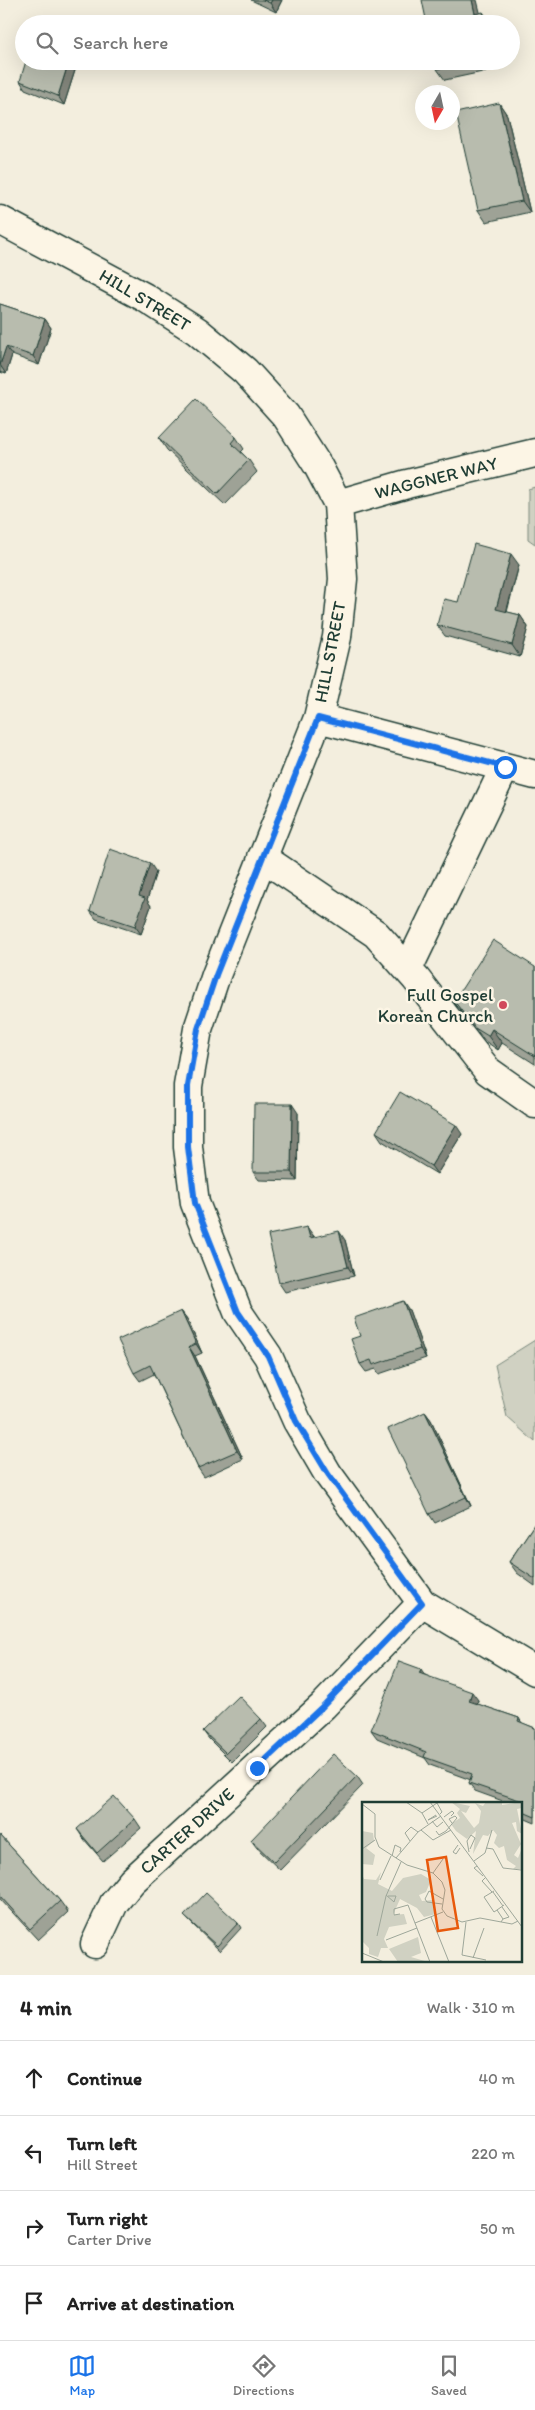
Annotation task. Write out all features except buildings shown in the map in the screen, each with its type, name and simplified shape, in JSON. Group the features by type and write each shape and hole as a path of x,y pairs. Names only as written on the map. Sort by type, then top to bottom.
{"street":[{"name":"HILL STREET","path":"0,220 144,298 197,331 245,371 286,416 318,466 338,504 343,579 337,637 318,718 216,975 198,1029 188,1086 188,1147 195,1203 238,1312 268,1356 296,1421 328,1474 422,1603 535,1671"},
{"name":"WAGGNER WAY","path":"338,504 407,484 535,453"},
{"path":"318,718 535,775"},
{"path":"408,970 505,767"},
{"path":"262,857 376,934 408,970 488,1072 535,1104"},
{"name":"CARTER DRIVE","path":"95,1944 114,1903 132,1881 323,1706 422,1603"}],"shaded area":[{"path":"535,487 535,544 528,539 528,489"},
{"path":"535,1340 535,1442 507,1417 495,1365"}],"place":[{"name":"Full Gospel Korean Church","path":"503,1005"}],"route":[{"path":"257,1768 323,1706 367,1658 422,1603 328,1474 296,1421 268,1356 238,1312 195,1203 188,1147 188,1086 198,1029 216,975 318,718 505,767"}]}
